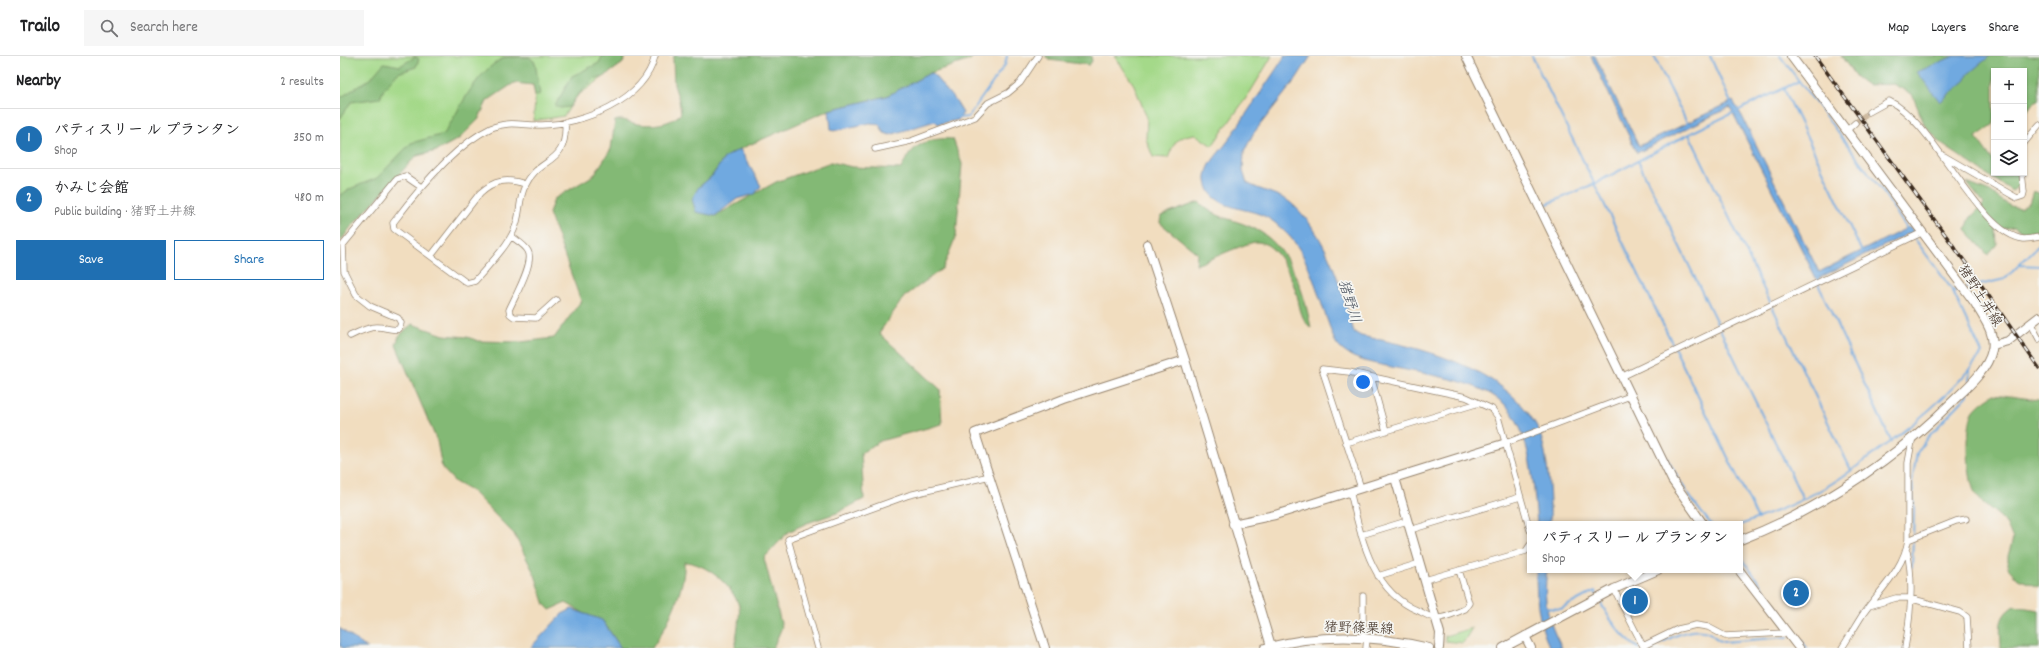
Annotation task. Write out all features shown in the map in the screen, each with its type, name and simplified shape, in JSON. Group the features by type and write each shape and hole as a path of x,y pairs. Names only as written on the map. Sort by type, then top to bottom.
{"street":[{"path":"565,122 566,137 562,149 535,172 525,184 520,198 518,219 511,236 475,281 467,283 394,229 393,223 421,186 473,138 504,123 514,122 541,125 565,122 592,115 607,109 620,101 637,86 650,69 654,56"},
{"path":"875,149 911,141 975,117 988,103 1008,93 1020,83 1038,56"},
{"path":"1466,56 1672,480 1701,521"},
{"name":"猪野土井線","path":"1743,539 1812,508 1876,467 1912,441 1966,388 1982,370 1990,356 1993,345 1987,324 1924,232 1846,131 1791,56"},
{"path":"1869,112 1889,101 1899,106 1942,154 1969,193 1994,223 2016,237 2024,239 2039,237"},
{"path":"1846,131 1855,123"},
{"path":"2026,140 2039,125"},
{"path":"1942,154 2017,198 2023,196 2024,192 2022,176"},
{"path":"350,336 368,328 378,327 393,331 399,329 401,323 398,318 370,306 356,295 344,270 343,245 397,179 405,176 421,186"},
{"path":"431,256 480,193 489,184 499,180 514,181 525,184"},
{"path":"1621,377 1924,232"},
{"path":"511,236 528,249 530,253 527,270 509,310 510,314 514,317 536,318 556,300"},
{"path":"1147,244 1185,360 1268,647"},
{"path":"1993,345 2008,341 2039,317"},
{"path":"2031,324 2039,339"},
{"path":"1044,648 975,433 1064,399 1185,360"},
{"path":"1361,488 1322,369 1371,377 1466,397 1492,409 1498,417 1527,521"},
{"path":"1371,377 1386,431"},
{"path":"1233,524 1274,515 1516,441 1630,396"},
{"path":"1346,443 1479,403"},
{"path":"1904,648 1908,627 1908,463 1912,441"},
{"path":"818,648 788,539 909,494 990,476"},
{"path":"1394,478 1440,633 1439,648"},
{"path":"1350,491 1361,535 1378,576 1389,592 1407,607 1436,618 1466,610 1469,603 1459,570"},
{"path":"1410,530 1520,497"},
{"path":"1908,540 1956,521 1966,519"},
{"path":"1361,535 1407,521"},
{"path":"1425,580 1527,549"},
{"path":"1842,648 1907,552"},
{"path":"1378,576 1420,563"},
{"path":"1503,648 1614,589 1651,573"},
{"path":"1741,573 1799,648"},
{"path":"1614,589 1643,647 1678,629 1696,625 1708,627 1725,636 1787,633"},
{"path":"1363,596 1366,648"},
{"path":"1869,606 1896,598 1909,598 1944,606 1960,612 1967,617 1969,648"},
{"path":"1525,636 1531,648"},
{"name":"猪野篠栗線","path":"1268,647 1320,638 1365,638 1407,643 1429,648"}],"green space":[{"path":"340,56 626,56 623,63 577,96 564,116 533,121 535,100 534,88 532,82 523,71 487,101 478,120 460,138 436,151 403,160 340,234"},
{"path":"602,56 624,56 623,63 602,78 595,78 577,96 570,107 560,108 555,106 572,76 599,63"},
{"path":"674,56 973,56 970,60 930,73 887,96 829,110 740,149 725,157 712,176 698,188 715,216 776,182 831,162 852,167 901,169 915,148 935,139 953,139 962,164 956,236 943,268 904,297 879,333 940,389 942,424 880,441 861,453 864,499 837,513 807,523 788,532 764,558 782,627 773,648 737,648 735,646 739,620 739,606 736,598 717,576 701,566 692,563 684,562 684,572 679,595 664,629 652,648 621,648 602,620 587,615 566,603 550,610 545,605 535,575 514,534 473,492 455,482 442,468 437,441 396,345 399,336 412,324 444,335 467,337 479,341 521,342 554,338 581,301 549,213 554,199 594,175 611,149 615,121 623,120 637,124 654,125 672,120 681,113 679,100 674,85"},
{"path":"1045,56 1091,56 1092,61 1089,65 1049,60"},
{"path":"1115,56 1272,56 1251,91 1212,146 1195,134 1189,135 1180,138 1177,141 1168,158 1153,157 1146,139 1147,118 1134,85"},
{"path":"1841,56 2039,56 2039,101 2033,103 2027,111 2027,68 1991,68 1991,126 1976,137 1991,158 1991,176 2017,176 2019,186 2012,191 1943,145 1925,126 1912,94 1893,84 1867,85 1856,77"},
{"path":"415,57 419,59 416,67 398,73 384,89 380,98 351,102 340,119 340,98 371,78 384,63 400,66"},
{"path":"506,57 529,57 535,62 540,94 535,96 533,85 514,83 487,101 478,120 460,138 436,151 417,155 350,228 340,242 340,195 352,188 377,178 411,143 444,134 463,101 478,80 495,63"},
{"path":"1967,183 1990,192 2010,206 2020,208 2029,203 2033,191 2039,193 2039,229 2024,233 2014,227 1996,230 1997,244 1988,255 1966,230 1970,218 1984,204"},
{"path":"1199,202 1211,212 1244,224 1264,234 1275,244 1293,269 1304,298 1311,328 1303,317 1288,271 1277,254 1264,243 1256,242 1236,248 1196,265 1197,253 1160,223 1161,216"},
{"path":"1994,394 2039,400 2039,587 2018,579 2008,568 2008,556 2013,539 2007,525 1996,513 1983,503 1976,495 1973,488 1968,454 1970,419 1977,407"},
{"path":"2014,606 2039,610 2039,648 2001,648 2000,630 2002,619 2008,610"},
{"path":"1472,628 1463,643 1445,641 1445,636"}],"water":[{"path":"1285,56 1311,56 1296,79 1253,134 1244,152 1243,171 1247,183 1287,200 1304,216 1315,230 1332,263 1354,332 1361,336 1408,346 1458,363 1481,374 1502,387 1520,404 1535,423 1543,444 1548,472 1550,521 1537,521 1532,477 1525,442 1512,412 1502,402 1479,388 1466,383 1367,362 1353,357 1341,349 1332,333 1312,277 1296,244 1268,218 1255,212 1220,202 1209,190 1206,179 1207,171 1215,157 1228,141"},
{"path":"1591,56 1595,56 1639,146 1733,101 1742,116 1819,272 1909,227 1914,231 1819,278 1816,278 1730,107 1637,153"},
{"path":"1954,56 1990,56 1968,74 1966,80 1940,102 1917,72"},
{"path":"930,73 933,74 957,103 963,113 958,120 938,124 935,121 890,135 884,133 879,124 870,123 833,131 831,129 829,110 887,96"},
{"path":"740,149 761,186 755,194 737,199 715,216 696,212 692,199 698,188 712,176 725,157"},
{"path":"1536,573 1547,573 1547,610 1562,648 1550,648 1540,620 1536,590"},
{"path":"572,609 602,620 621,648 530,648 562,614"},
{"path":"340,628 367,648 343,648 340,646"}],"waterway":[{"path":"958,118 968,117 1005,65 1007,56"},
{"path":"1532,56 1758,519"},
{"path":"1654,56 1688,125"},
{"path":"1710,56 1731,103"},
{"path":"1780,56 1883,192 1907,229"},
{"path":"1543,208 1545,205 1594,184 1689,134 1799,81"},
{"path":"1784,89 1862,252"},
{"path":"1689,134 1851,470"},
{"path":"1638,161 1803,499"},
{"path":"1909,231 1953,291 1962,289"},
{"path":"1966,288 2005,279 2039,245"},
{"path":"2019,265 2039,266"},
{"path":"1818,276 1819,286 1891,441"},
{"path":"1743,524 1795,503 1838,480 1931,409 1971,368 1982,353 1953,292"},
{"path":"1969,381 1970,370"},
{"path":"1912,567 1914,510 1912,481 1917,453 1927,438 1968,395 1968,390"},
{"path":"1657,441 1688,494 1709,521"},
{"path":"1743,560 1798,636"},
{"path":"1545,608 1561,609 1595,591 1597,595"},
{"path":"1599,599 1606,613 1616,626 1626,638 1638,648"},
{"path":"1652,648 1678,635 1693,631 1707,632 1723,642 1788,637"},
{"path":"1792,636 1798,636 1807,648"}],"tunnel":[{"path":"1855,123 1869,112"}],"railway":[{"path":"1815,56 1968,266 2039,368"}],"place":[{"name":"かみじ会館","path":"1796,593"},
{"name":"パティスリー ル プランタン","path":"1635,601"}],"water label":[{"name":"猪野川","path":"1350,301"}]}
